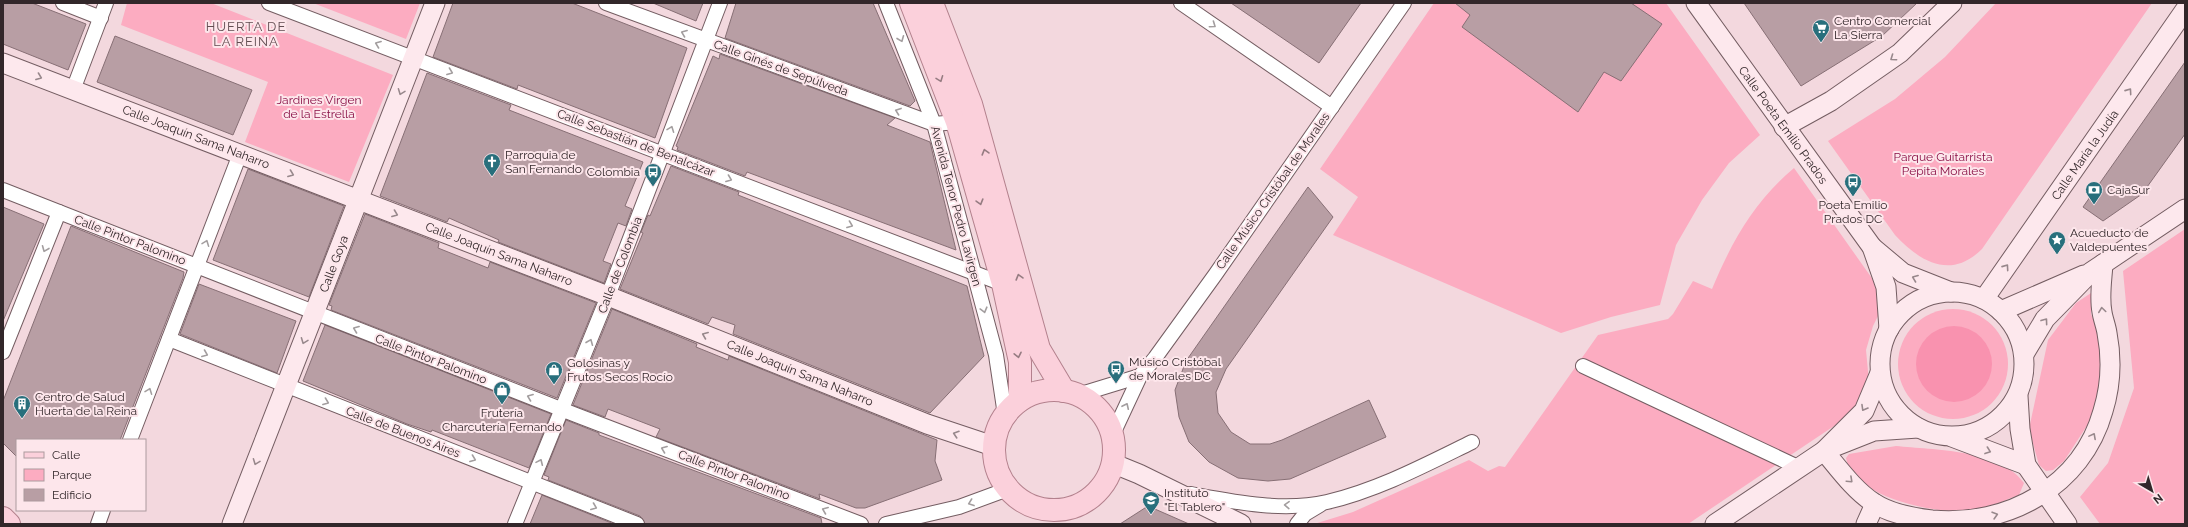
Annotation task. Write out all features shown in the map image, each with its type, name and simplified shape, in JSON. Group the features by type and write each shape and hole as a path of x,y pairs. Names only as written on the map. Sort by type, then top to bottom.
{"main road":[{"name":"Avenida Tenor Pedro Lavirgen","path":"911,3 957,122 1003,284 1020,362 1012,408"},
{"path":"932,3 971,104 1039,349 1071,393"},
{"path":"1015,495 1039,508 1054,510 1067,516 1097,492 1106,478 1112,463 1112,436 1100,412 1090,402 1071,393 1048,390 1033,393 1012,408 997,430 994,446 994,462 1000,476 1015,495 1038,524"},
{"path":"3,518 9,524"}],"street":[{"path":"63,3 101,18"},
{"path":"73,90 106,3"},
{"name":"Calle Sebastián de Benalcázar","path":"270,3 1003,284"},
{"name":"Calle Goya","path":"232,524 435,3"},
{"name":"Calle Ginés de Sepúlveda","path":"606,3 934,124 957,122"},
{"name":"Calle de Colombia","path":"515,524 531,482 563,410 608,296 720,3"},
{"name":"Avenida Tenor Pedro Lavirgen","path":"886,3 934,124 996,355 1012,408"},
{"path":"1181,3 1332,107"},
{"name":"Calle Músico Cristóbal de Morales","path":"1112,436 1140,376 1155,358 1210,281 1404,3"},
{"name":"Calle Poeta Emilio Prados","path":"1696,3 1872,247 1902,273 1951,292"},
{"path":"1784,127 1832,101 1900,53 1952,3"},
{"name":"Calle María la Judía","path":"1984,299 2185,10"},
{"name":"Calle Joaquín Sama Naharro","path":"3,63 608,296 927,424 994,446"},
{"path":"130,439 240,154"},
{"name":"Calle Pintor Palomino","path":"3,190 563,410 861,524"},
{"path":"2001,311 2097,268 2185,209"},
{"path":"3,352 59,212"},
{"name":"Calle Poeta Emilio Prados","path":"1872,247 1886,287 1889,329"},
{"path":"2024,354 2045,319 2097,268"},
{"path":"1824,451 1844,475 1875,504 1912,521 1981,519 2019,507 2045,493 2069,471 2087,448 2096,430 2105,405 2110,371 2109,344 2102,312 2097,268"},
{"path":"1951,437 1971,434 1990,426 2006,413 2018,396 2024,376 2024,354 2015,328 2001,311 1984,299 1968,293 1951,292 1927,296 1905,310 1889,329 1881,350 1880,372 1886,395 1899,414 1918,428 1934,435 1951,437 2026,465"},
{"name":"Calle de Buenos Aires","path":"169,339 286,387 637,524"},
{"path":"1583,366 1800,468"},
{"path":"1715,524 1824,451 1864,410 1880,372"},
{"path":"1071,393 1140,376"},
{"path":"2018,396 2026,465 2067,524"},
{"path":"1824,451 1874,431 1918,428"},
{"path":"1177,492 1241,503 1299,505 1326,502 1383,484 1472,442"},
{"path":"1112,463 1177,492 1241,524"},
{"path":"886,524 1015,495"},
{"path":"1297,524 1305,514 1326,502"},
{"path":"1866,524 1875,504"},
{"path":"98,524 103,511"}],"green space":[{"name":"Jardines Virgen de la Estrella","path":"127,3 211,3 393,75 349,182 245,142 268,82 121,25"},
{"path":"313,3 420,3 406,39"},
{"path":"1434,3 1666,3 1760,135 1729,163 1702,200 1676,245 1660,305 1611,317 1561,333 1333,235 1358,197 1320,169"},
{"name":"Parque Guitarrista Pepita Morales","path":"1996,3 2152,3 1982,249 1959,264 1936,264 1915,253 1895,235 1828,141 1895,99 1945,57"},
{"path":"1794,168 1876,284 1881,310 1873,326 1866,350 1869,382 1867,394 1846,418 1688,524 1314,524 1353,512 1469,460 1488,471 1499,466 1505,467 1598,335 1668,319 1673,314 1693,281 1712,289 1736,239 1746,223 1767,194"},
{"path":"2185,229 2185,524 2100,524 2080,497 2108,463 2134,388 2123,271"},
{"path":"2091,293 2091,314 2099,334 2102,374 2092,418 2064,461 2053,470 2046,471 2039,465 2029,429 2048,340 2076,303"},
{"path":"1953,309 1974,313 1984,318 1992,325 1999,333 2004,343 2008,364 2004,385 1999,395 1992,403 1984,410 1974,415 1953,419 1932,415 1922,410 1914,403 1907,395 1902,385 1898,364 1902,343 1907,333 1914,325 1922,318 1932,313"},
{"path":"1896,446 1946,450 1983,457 1999,463 2013,472 2024,483 2019,495 1982,509 1947,511 1925,508 1903,502 1882,495 1865,485 1852,472 1846,458 1849,454"}],"shaded area":[{"path":"1954,326 1969,329 1981,337 1989,349 1992,364 1989,379 1981,391 1969,399 1954,402 1939,399 1927,391 1919,379 1916,364 1919,349 1927,337 1939,329"}],"building":[{"path":"3,3 32,3 86,24 68,70 3,44"},
{"path":"453,3 572,3 687,48 655,138 518,85 517,89 433,57"},
{"path":"653,3 703,3 696,21"},
{"path":"736,3 873,3 915,101 910,106 725,38"},
{"path":"1231,3 1361,3 1319,63"},
{"path":"1455,3 1631,3 1662,24 1621,81 1604,72 1578,112 1462,27 1470,15"},
{"name":"Centro Comercial La Sierra","path":"1744,3 1917,3 1882,36 1801,86"},
{"path":"115,36 252,90 233,135 97,82"},
{"path":"720,54 895,118 887,125 930,142 956,250 747,172 745,176 677,150 678,147 676,146 713,56 719,59"},
{"path":"2185,62 2185,134 2142,194 2103,221 2083,207"},
{"path":"427,73 511,105 509,110 643,162 625,206 632,209 626,226 618,223 603,261 611,264 604,283 498,242 499,240 449,218 447,222 380,196"},
{"path":"671,166 739,192 738,195 967,286 984,356 930,413 733,334 735,325 712,317 708,324 620,289 643,233 641,232 648,215 650,216"},
{"path":"248,169 344,206 309,297 213,260"},
{"path":"1308,187 1333,217 1226,369 1216,392 1218,413 1231,432 1250,444 1270,444 1282,440 1369,400 1386,437 1290,479 1268,481 1238,478 1209,462 1189,442 1179,417 1175,390 1186,361"},
{"path":"3,207 44,224 3,321"},
{"path":"365,214 439,243 438,248 488,268 490,262 596,303 557,398 331,310 332,306 329,305"},
{"path":"71,226 184,272 183,278 120,439 16,439 16,456 3,443 3,401"},
{"path":"199,284 296,321 277,373 180,334"},
{"path":"612,309 697,344 696,347 728,360 729,356 937,440 935,461 942,480 865,508 856,508 819,494 820,499 656,437 660,429 608,409 605,417 573,405"},
{"path":"325,325 551,414 529,468 432,430 431,432 407,424 303,381"},
{"path":"566,420 599,433 599,435 821,518 822,524 645,524 640,516 548,480 549,477 544,475"},
{"path":"542,495 614,524 530,524"},
{"name":"Instituto \"El Tablero\"","path":"1148,506 1189,524 1120,524"}],"place":[{"name":"Centro Comercial La Sierra","path":"1821,43"},
{"name":"Parroquia de San Fernando","path":"492,177"},
{"name":"Colombia","path":"653,187"},
{"name":"Poeta Emilio Prados DC","path":"1853,197"},
{"name":"CajaSur","path":"2094,205"},
{"name":"Acueducto de Valdepuentes","path":"2057,255"},
{"name":"Músico Cristóbal de Morales DC","path":"1116,384"},
{"name":"Golosinas y Frutos Secos Rocío","path":"554,385"},
{"name":"Frutería Charcutería Fernando","path":"502,405"},
{"name":"Centro de Salud Huerta de la Reina","path":"22,419"},
{"name":"Instituto \"El Tablero\"","path":"1151,515"}],"district":[{"name":"HUERTA DE LA REINA","path":"246,34"}]}
